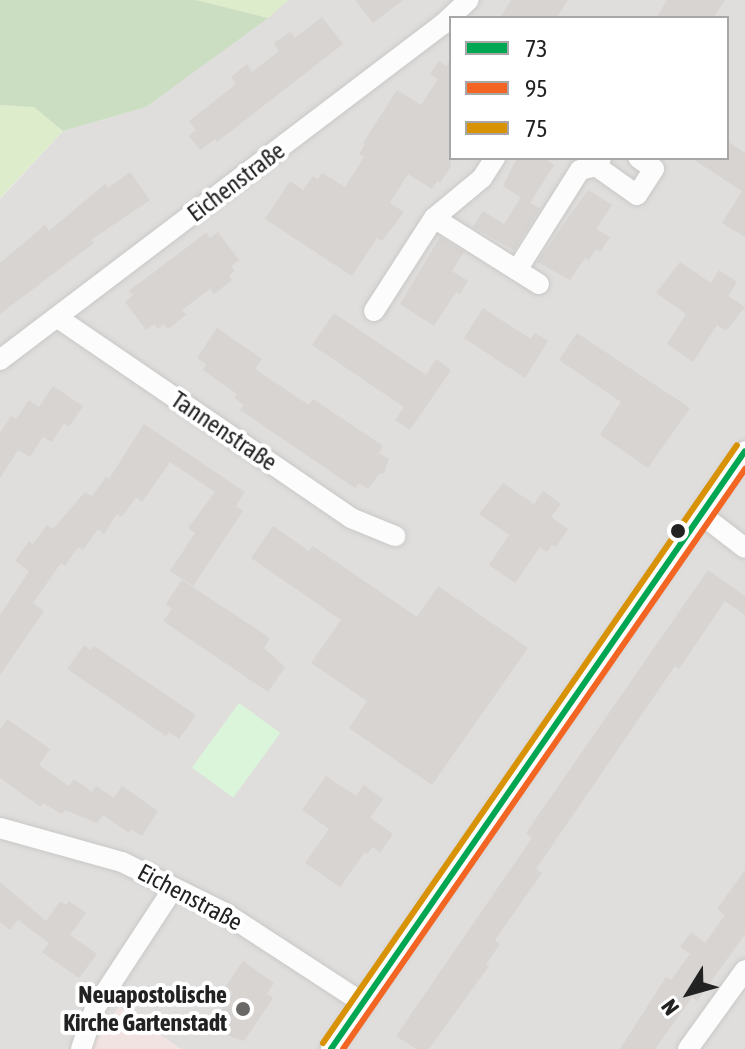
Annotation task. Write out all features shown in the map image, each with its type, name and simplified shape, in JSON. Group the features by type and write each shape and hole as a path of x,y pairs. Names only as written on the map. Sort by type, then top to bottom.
{"street":[{"name":"Eichenstraße","path":"456,16 469,0"},
{"name":"Eichenstraße","path":"0,360 447,28"},
{"path":"374,311 434,218 482,178 494,160"},
{"path":"517,270 580,170 599,162 637,195 654,169 641,160"},
{"path":"434,218 539,284"},
{"name":"Tannenstraße","path":"58,318 351,518 395,536"},
{"path":"331,1049 745,451"},
{"path":"702,515 745,548"},
{"name":"Eichenstraße","path":"0,828 122,862 225,913 363,1003"},
{"path":"81,1049 95,1008 173,889"},
{"path":"688,1049 745,970"}],"shaded area":[{"path":"288,0 745,0 745,1049 181,1049 119,1007 90,1049 0,1049 0,199 63,131 146,107"},
{"path":"119,1007 181,1049 90,1049"}],"green space":[{"path":"0,0 196,0 268,18 146,107 63,131 34,107 0,105"},
{"path":"196,0 288,0 268,18"},
{"path":"0,105 34,106 63,131 0,198"},
{"path":"239,703 280,733 233,798 192,768"}],"building":[{"path":"355,0 403,0 373,23"},
{"path":"511,0 568,0 557,16 501,16"},
{"path":"667,0 725,0 714,16 657,16"},
{"path":"322,17 343,44 217,142 215,139 200,150 189,136 196,130 189,121 236,84 231,77 247,64 252,72 279,51 274,43 290,32 295,38"},
{"path":"439,61 446,66 449,61 451,166 432,189 408,174 390,203 404,212 382,241 377,238 352,276 265,219 290,181 303,190 313,176 318,179 322,173 345,187 364,157 359,154 363,143 397,90 421,105 438,79 430,74"},
{"path":"729,142 745,153 745,237 722,223 742,191 694,160 729,160"},
{"path":"516,160 547,160 554,165 530,203 503,186"},
{"path":"130,172 150,200 91,240 94,243 0,314 0,263 45,225 49,231 105,184 108,188"},
{"path":"588,190 612,205 596,229 610,237 600,252 596,249 589,260 585,258 570,280 537,262"},
{"path":"521,197 540,209 514,250 473,227 483,211 504,224"},
{"path":"218,232 239,260 231,266 235,271 229,276 232,280 214,294 210,289 182,310 186,315 168,329 164,324 158,329 154,324 146,330 125,302 133,295 129,291 206,233 210,238"},
{"path":"440,237 464,252 452,271 468,281 460,294 456,292 434,326 400,304"},
{"path":"680,262 711,283 719,270 737,282 728,296 745,307 726,331 717,325 693,362 667,344 686,314 656,293"},
{"path":"483,308 531,339 535,333 548,341 525,378 464,338"},
{"path":"334,313 426,375 436,359 451,370 410,430 395,420 404,407 312,345"},
{"path":"217,328 262,359 255,369 309,405 313,399 383,446 379,453 389,459 384,473 379,474 368,489 359,483 355,488 240,410 244,405 234,398 237,394 203,370 206,364 197,358"},
{"path":"577,333 690,408 648,468 600,435 621,402 559,360"},
{"path":"53,386 83,406 69,427 64,423 52,442 43,437 30,457 18,450 0,478 0,433 11,416 16,419 29,400 39,407"},
{"path":"144,424 245,492 236,506 243,511 193,586 170,571 195,533 188,528 215,492 170,462 142,502 136,497 122,517 117,514 104,534 98,529 83,550 78,547 65,566 61,563 33,603 44,611 0,675 0,615 29,571 15,561 29,541 33,544 47,525 53,529 85,492 92,496 106,477 109,479"},
{"path":"503,483 534,504 543,491 561,504 551,517 568,529 556,547 552,545 547,552 540,547 515,583 489,565 509,535 479,514"},
{"path":"273,526 309,551 313,546 417,617 438,586 528,648 432,785 349,728 367,701 311,663 341,620 251,558"},
{"path":"708,570 745,596 745,615 725,601 679,669 675,666 536,869 542,873 495,940 500,944 486,964 489,966 429,1049 416,1049 396,1036 532,838 526,833"},
{"path":"182,580 270,638 264,648 285,667 268,692 163,621 172,609 166,604"},
{"path":"84,645 91,650 94,646 196,715 179,739 169,732 166,736 67,669"},
{"path":"7,719 50,749 39,765 69,786 74,779 92,792 96,786 114,798 122,786 158,811 142,836 131,829 129,833 103,815 97,823 65,810 62,814 43,803 41,807 0,778 0,730"},
{"path":"326,776 356,796 364,785 383,799 370,818 393,834 380,853 373,847 367,854 365,852 340,887 305,863 329,829 302,810"},
{"path":"745,870 745,934 697,1001 692,997 655,1049 620,1049 666,977 671,980 690,954 680,947 691,932 705,943 725,915 717,909"},
{"path":"0,882 46,921 60,901 66,905 69,901 86,913 70,935 97,954 79,978 42,952 49,943 18,920 10,930 0,922"},
{"name":"Neuapostolische Kirche Gartenstadt","path":"243,961 274,983 267,994 273,998 244,1041 225,1035 214,1020 233,992 226,986"}],"transit line":[{"name":"75","path":"323,1043 737,445"},
{"name":"73","path":"331,1049 745,451"},
{"name":"95","path":"343,1049 745,469"}],"place":[{"name":"Neuapostolische Kirche Gartenstadt","path":"243,1009"}]}
